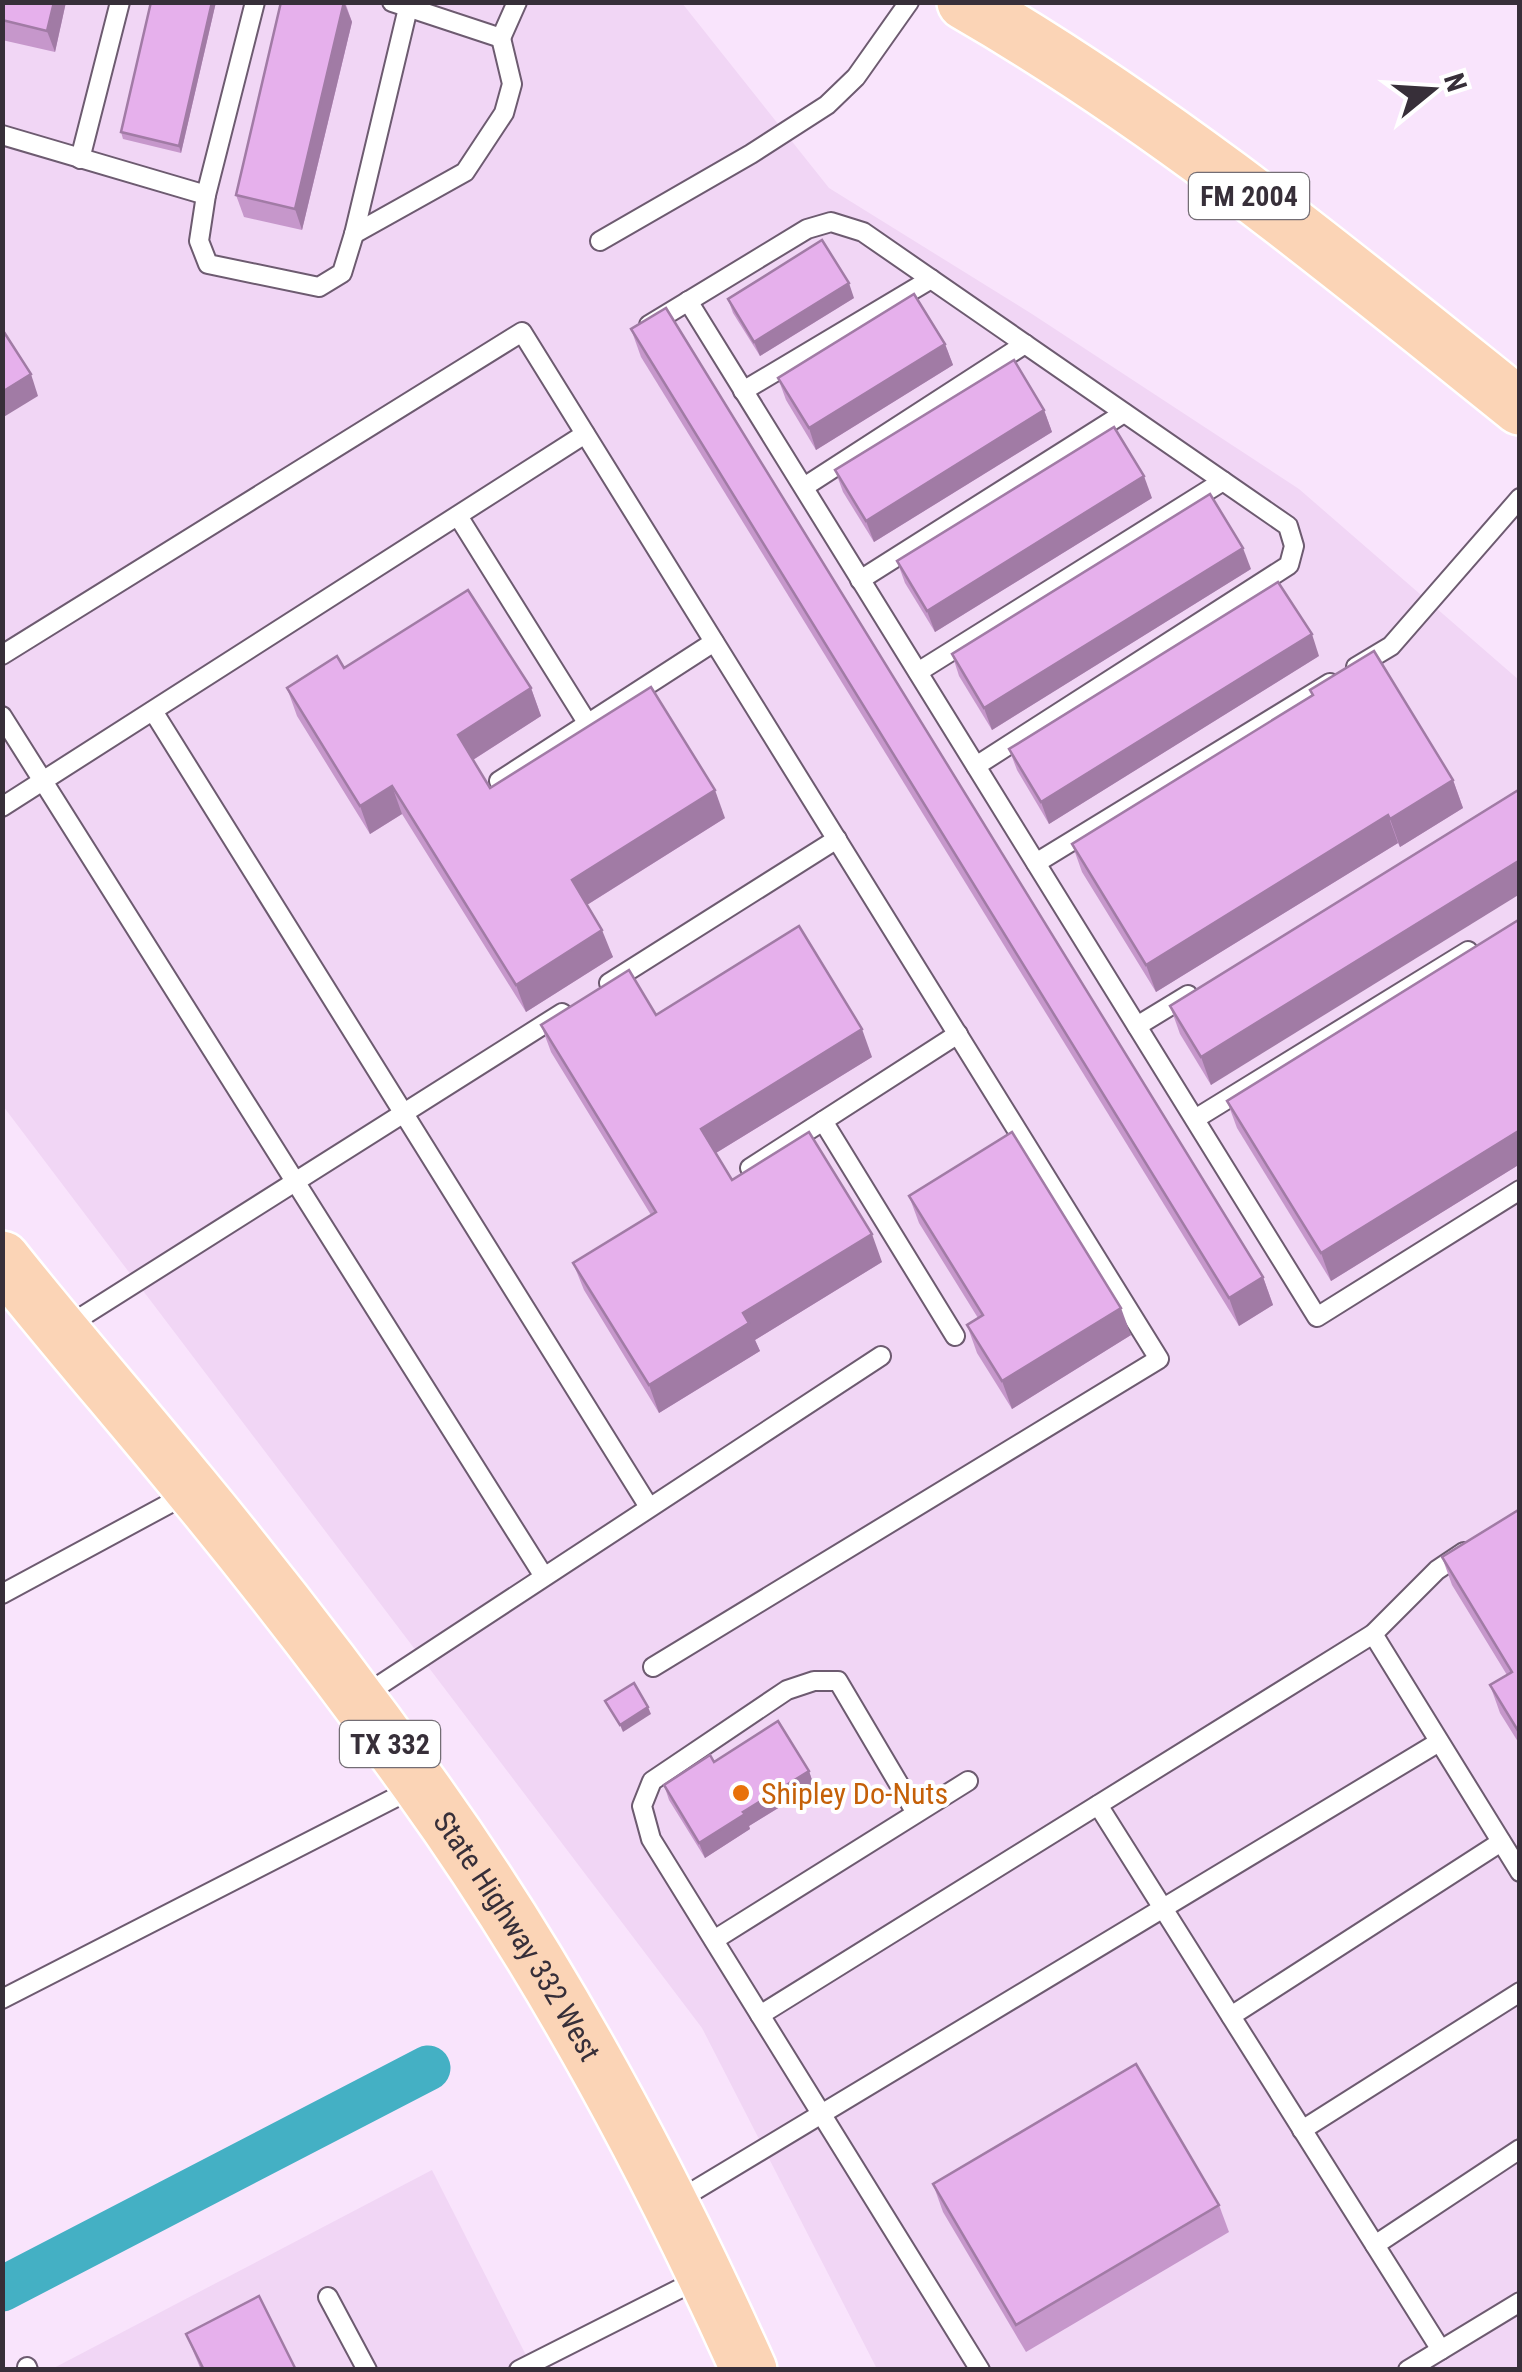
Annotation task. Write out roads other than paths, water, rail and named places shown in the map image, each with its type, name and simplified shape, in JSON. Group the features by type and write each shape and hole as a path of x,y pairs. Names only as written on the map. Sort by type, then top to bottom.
{"main road":[{"name":"FM 2004","path":"966,2 1146,119 1377,292 1520,407"},
{"name":"State Highway 332 West","path":"2,1259 194,1490 420,1785 570,2014 672,2204 749,2370"}],"lane":[{"path":"80,159 120,2"},
{"path":"255,2 206,195 199,241 208,264 319,288 342,273 354,234 400,5 501,38"},
{"path":"354,234 465,172 504,114 512,84 501,38 517,2"},
{"path":"600,242 827,105 856,77 908,2"},
{"path":"2,135 206,195"},
{"path":"636,333 806,229 831,222 863,232 1288,526 1294,546 1289,566 976,766"},
{"path":"743,390 931,279"},
{"path":"688,301 1317,1317 1520,1190"},
{"path":"2,655 522,332 1159,1359 653,1667"},
{"path":"804,488 1026,344"},
{"path":"860,580 1124,414"},
{"path":"2,807 585,434"},
{"path":"918,672 1223,481"},
{"path":"1036,863 1391,646 1520,498"},
{"path":"458,516 588,724"},
{"path":"499,781 714,642"},
{"path":"153,711 648,1507"},
{"path":"2,716 543,1575"},
{"path":"587,997 837,839"},
{"path":"1194,1118 1487,939"},
{"path":"1137,1026 1204,986"},
{"path":"61,1330 570,1007"},
{"path":"750,1168 958,1034"},
{"path":"823,1120 955,1336"},
{"path":"357,1700 881,1356"},
{"path":"2,1594 194,1490"},
{"path":"760,2015 1373,1634 1436,1570 1486,1537"},
{"path":"1373,1634 1520,1872"},
{"path":"916,1813 838,1681 814,1681 787,1690 652,1781 642,1806 651,1839 980,2370"},
{"path":"672,2204 1439,1742"},
{"path":"714,1940 968,1781"},
{"path":"2,1999 420,1785"},
{"path":"1098,1805 1441,2350"},
{"path":"1231,2016 1502,1842"},
{"path":"1302,2130 1520,1992"},
{"path":"1374,2245 1520,2148"},
{"path":"519,2370 706,2276"},
{"path":"328,2297 366,2370"},
{"path":"1408,2370 1520,2302"}],"waterway":[{"path":"2,2289 428,2068"}],"place":[{"name":"Shipley Do-Nuts","path":"741,1793"}]}
